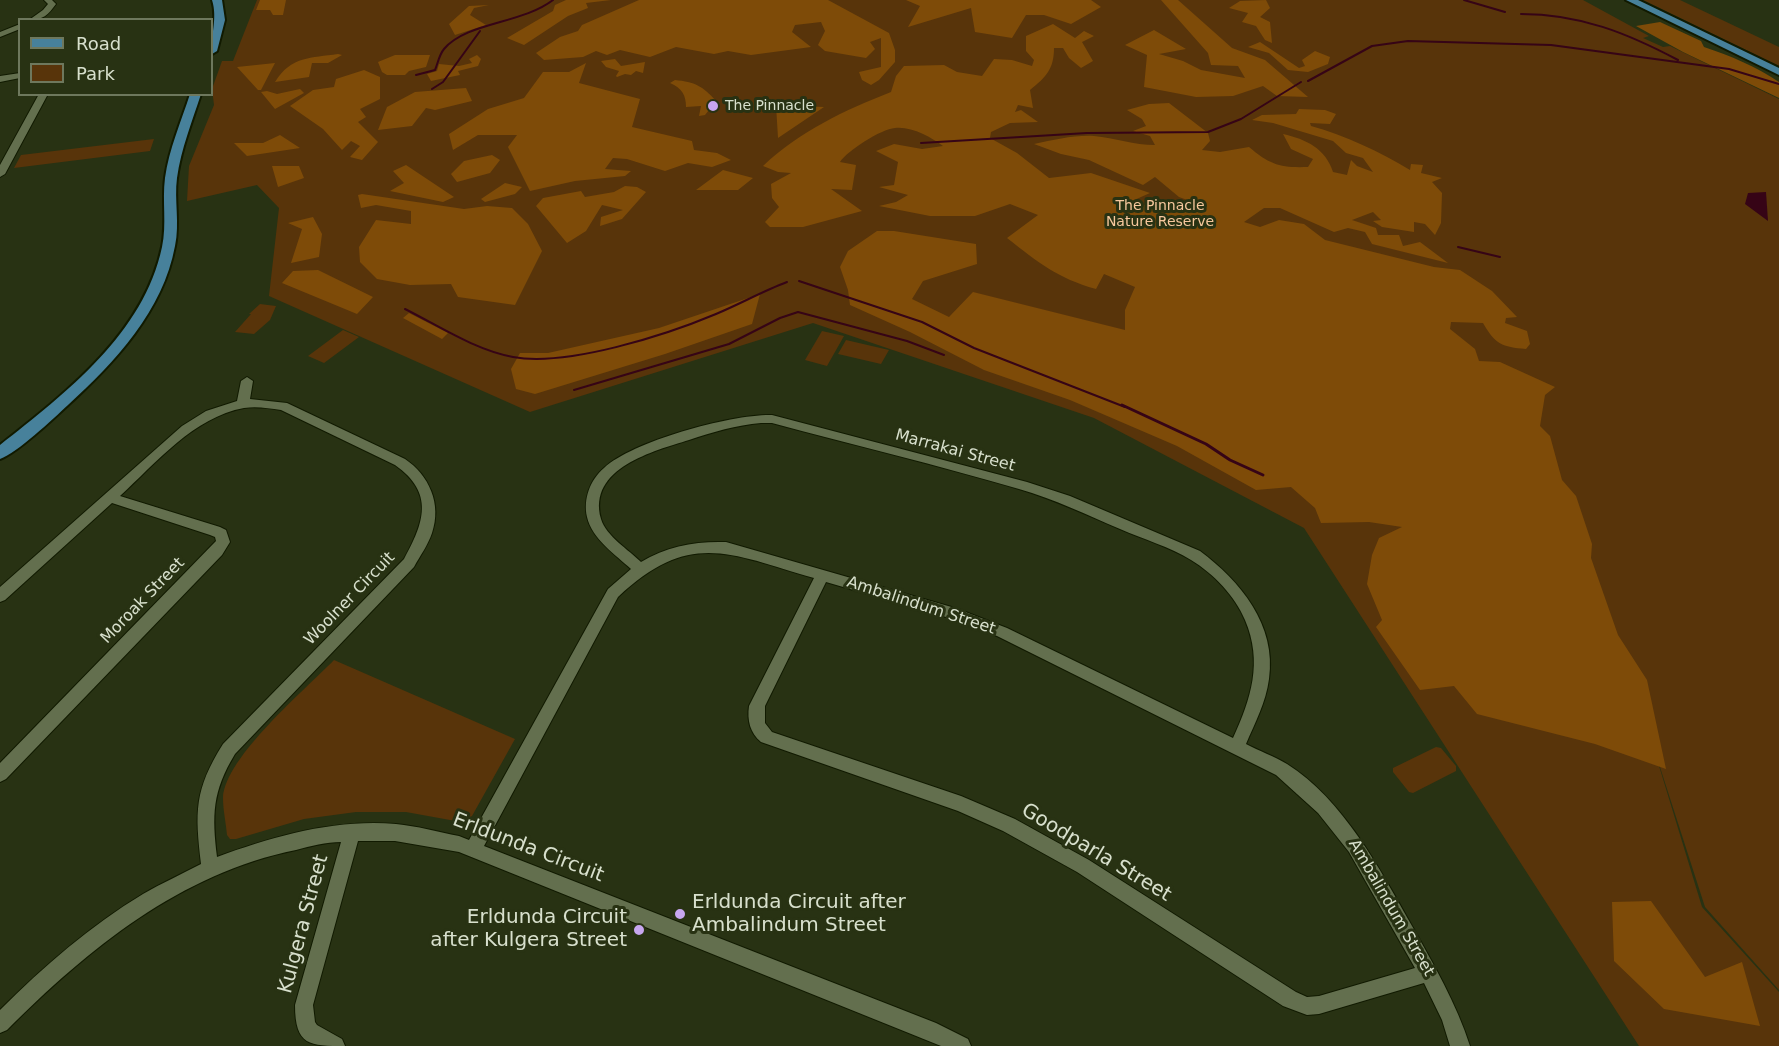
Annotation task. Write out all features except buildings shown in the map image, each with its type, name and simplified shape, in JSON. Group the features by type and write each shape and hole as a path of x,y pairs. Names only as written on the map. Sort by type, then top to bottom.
{"main road":[{"path":"213,43 221,19 216,0"},
{"path":"1631,0 1779,72"},
{"path":"0,453 49,414 110,355 136,321 151,296 162,272 169,246 170,190 177,150 195,96"}],"street":[{"path":"36,18 49,10 52,4 48,0"},
{"path":"0,35 18,27"},
{"path":"0,79 18,75"},
{"path":"0,174 43,96"},
{"path":"243,404 247,381"},
{"name":"Woolner Circuit","path":"0,596 186,429 210,414 243,404 261,403 283,406 400,462 418,476 425,489 429,514 425,533 410,563 229,749 215,769 206,789 203,808 210,869"},
{"name":"Marrakai Street","path":"639,569 594,521 593,497 599,484 618,462 638,451 737,420 772,419 1022,485 1065,500 1195,555 1229,582 1249,610 1262,653 1262,676 1257,698 1238,746"},
{"name":"Moroak Street","path":"0,774 217,551 223,542 221,534 215,531 110,497"},
{"name":"Ambalindum Street","path":"473,849 613,593 639,569 672,553 716,546 746,551 955,614 1002,632 1238,746 1282,770 1308,790 1333,815 1366,861 1447,1008 1460,1046"},
{"name":"Goodparla Street","path":"823,574 757,706 755,720 760,732 767,737 961,804 1009,825 1074,861 1298,1002 1319,1005 1428,973"},
{"name":"Erldunda Circuit","path":"0,1023 44,979 107,927 149,900 210,869 266,848 302,838 352,832 401,831 431,836 473,849 936,1033 961,1046"},
{"name":"Kulgera Street","path":"335,1046 311,1035 303,1023 304,1005 352,832"}],"green space":[{"name":"The Pinnacle Nature Reserve","path":"257,0 1583,0 1649,36 1643,38 1663,47 1670,46 1779,99 1779,990 1705,907 1649,733 1702,907 1779,992 1779,1046 1639,1046 1304,528 1094,418 813,323 530,412 269,296 279,208 257,185 187,201 189,166 214,105 213,86 222,61 233,61"},
{"path":"260,0 286,0 283,15 273,15 270,10 256,10"},
{"path":"566,0 611,0 586,3 588,8 568,16 524,45 507,38 553,11 555,5"},
{"path":"639,0 828,0 889,33 895,50 895,62 879,80 871,85 862,80 859,72 881,67 881,38 870,42 875,49 866,58 825,51 818,45 825,31 821,22 795,25 792,32 811,47 751,55 728,51 714,54 676,47 650,57 620,50 607,55 596,51 583,57 544,60 536,53 560,37 578,31 582,25"},
{"path":"906,0 1091,0 1101,7 1071,24 1044,15 1026,15 1012,38 975,32 971,8 908,27 920,6"},
{"path":"1161,0 1178,0 1232,48 1265,60 1308,97 1277,96 1263,86 1233,96 1196,97 1144,87 1147,55 1125,45 1154,30 1186,49 1159,54 1183,61 1201,70 1245,78 1238,66 1211,65 1208,53"},
{"path":"1266,0 1270,8 1260,17 1270,22 1272,43 1265,40 1256,26 1242,22 1248,13 1229,8 1240,1"},
{"path":"1643,0 1680,0 1779,47 1779,66"},
{"path":"489,5 474,8 470,15 486,25 455,35 449,24 469,6"},
{"path":"1660,22 1701,41 1704,47 1743,62 1779,82 1779,98 1683,52 1636,26"},
{"path":"1053,24 1075,38 1084,31 1094,36 1082,42 1093,61 1081,68 1069,58 1063,48 1054,48 1051,67 1030,90 1033,108 1018,105 1015,112 1021,110 1038,122 1010,123 991,132 990,138 1017,153 1049,178 1091,173 1150,193 1123,205 1161,205 1190,201 1179,197 1155,177 1143,185 1089,160 1061,154 1034,144 1086,136 1155,145 1150,136 1133,131 1146,126 1142,119 1127,110 1149,104 1169,103 1208,133 1210,141 1202,150 1220,152 1249,147 1270,162 1290,167 1308,167 1313,159 1291,149 1283,134 1314,146 1325,157 1333,172 1347,175 1351,160 1357,166 1373,172 1363,158 1346,153 1333,141 1273,123 1252,120 1262,115 1296,114 1299,109 1325,110 1336,114 1330,124 1310,123 1311,126 1362,145 1410,170 1411,164 1423,165 1421,173 1442,178 1432,182 1442,193 1441,223 1435,235 1425,224 1414,222 1414,232 1382,227 1373,221 1381,220 1373,212 1352,220 1376,228 1378,235 1399,235 1403,246 1420,242 1448,263 1372,244 1365,232 1348,228 1334,232 1280,208 1264,208 1244,222 1260,227 1279,220 1304,224 1325,240 1434,267 1460,270 1492,291 1517,317 1506,318 1505,323 1527,331 1530,344 1526,349 1500,343 1491,336 1483,323 1451,322 1450,329 1475,349 1479,361 1500,362 1555,387 1545,395 1540,426 1550,436 1562,480 1576,496 1592,544 1591,558 1618,635 1647,680 1666,769 1595,744 1477,714 1454,686 1420,690 1376,627 1382,620 1367,584 1372,555 1379,538 1402,527 1369,522 1321,523 1315,508 1291,487 1256,490 1177,446 1070,400 984,370 910,332 850,305 848,290 840,267 848,251 877,231 894,231 976,244 977,264 923,281 912,299 949,317 973,292 1125,330 1125,310 1135,287 1104,274 1096,289 1082,285 1049,269 1007,238 1038,215 1010,204 975,216 930,216 879,206 896,202 908,195 879,187 894,185 898,162 876,151 894,144 922,149 943,146 933,139 914,130 889,129 873,136 844,157 840,162 856,165 852,190 831,189 862,211 803,227 770,227 765,222 779,207 772,198 771,184 791,173 778,172 763,166 792,142 840,114 891,92 896,76 904,66 944,65 957,72 982,76 994,59 1012,60 1032,66 1034,60 1026,51 1026,36"},
{"path":"1260,42 1299,68 1305,66 1302,60 1315,51 1330,57 1328,64 1308,72 1288,70 1269,53 1248,47"},
{"path":"342,55 328,63 312,63 309,77 275,82 281,73 295,63 310,58"},
{"path":"395,55 430,55 426,67 409,71 405,75 387,75 382,72 378,62"},
{"path":"477,55 481,59 478,66 458,71 460,75 431,81 427,74 437,71 439,64 459,66 472,63 469,59"},
{"path":"615,59 621,66 645,62 643,73 636,71 631,75 625,74 617,77 619,71 606,67 601,61"},
{"path":"275,63 261,90 258,90 237,67"},
{"path":"586,63 579,83 640,99 632,127 692,141 694,150 717,153 731,160 712,167 688,163 665,171 627,159 613,158 605,169 631,171 625,176 575,181 530,191 508,147 517,135 478,135 453,150 449,134 488,109 524,98 543,72 569,72"},
{"path":"364,70 380,77 380,99 360,109 366,117 358,122 378,142 362,160 350,157 360,146 351,141 342,150 323,129 290,106 313,90 334,87 336,79"},
{"path":"675,80 698,86 716,101 705,115 699,116 701,106 686,107 682,92 670,83"},
{"path":"466,88 472,101 435,110 426,108 412,126 378,130 387,107 415,92"},
{"path":"300,89 304,93 275,109 261,92 277,94"},
{"path":"776,105 824,107 778,138"},
{"path":"280,135 300,148 247,156 234,143 263,143"},
{"path":"154,139 150,151 14,168 21,155"},
{"path":"492,155 500,160 490,173 457,182 451,174 464,161"},
{"path":"406,165 454,197 443,202 390,191 404,183 393,171"},
{"path":"272,166 299,166 304,178 278,187"},
{"path":"723,170 753,178 738,190 696,190"},
{"path":"505,183 522,187 515,194 485,202 481,199"},
{"path":"625,186 637,187 646,192 622,219 600,226 601,217 623,210 602,205 586,231 567,243 536,206 543,198 581,191 585,197 614,192"},
{"path":"358,195 464,209 487,206 512,208 528,224 542,251 515,305 458,297 451,284 410,285 377,279 360,262 359,247 376,220 411,224 411,211 376,205 361,208"},
{"path":"313,217 322,234 319,257 291,263 302,229 288,223"},
{"path":"318,270 373,297 357,314 282,283 293,271"},
{"path":"760,294 752,324 665,354 535,394 516,389 511,369 520,353 548,353 659,328"},
{"path":"260,304 276,306 270,320 254,334 235,332 251,314 249,314"},
{"path":"409,313 448,333 442,339 403,318"},
{"path":"343,330 359,337 324,363 308,356"},
{"path":"822,331 844,336 827,366 805,360"},
{"path":"846,340 889,350 881,364 838,354"},
{"path":"334,660 515,739 472,816 461,822 406,812 356,812 304,819 230,839 227,835 223,798 227,782 237,763 268,725"},
{"path":"1436,747 1441,748 1456,766 1456,771 1413,793 1409,792 1393,772 1393,768"},
{"path":"1651,901 1705,977 1742,962 1760,1026 1664,1009 1614,961 1612,902"}],"shaded area":[{"path":"1766,192 1768,221 1745,204 1748,193"}],"waterway":[{"path":"416,75 435,70 444,49 466,33 526,14 553,0"},
{"path":"1464,0 1505,12"},
{"path":"1521,14 1583,21 1640,41 1678,60"},
{"path":"432,89 443,82 480,31"},
{"path":"1308,81 1372,46 1408,41 1551,45 1729,69 1779,84"},
{"path":"921,143 1087,133 1208,132 1241,119 1301,82"},
{"path":"1458,247 1500,257"},
{"path":"799,281 922,322 974,348 1125,407"},
{"path":"405,309 485,349 513,357 535,359 588,353 671,331 716,314 787,282"},
{"path":"574,390 729,344 780,318 798,312 907,341 944,355"},
{"path":"1122,405 1206,444 1230,460 1263,475"}],"place":[{"name":"The Pinnacle","path":"713,106"},
{"name":"Erldunda Circuit after Ambalindum Street","path":"680,914"},
{"name":"Erldunda Circuit after Kulgera Street","path":"639,930"}]}
